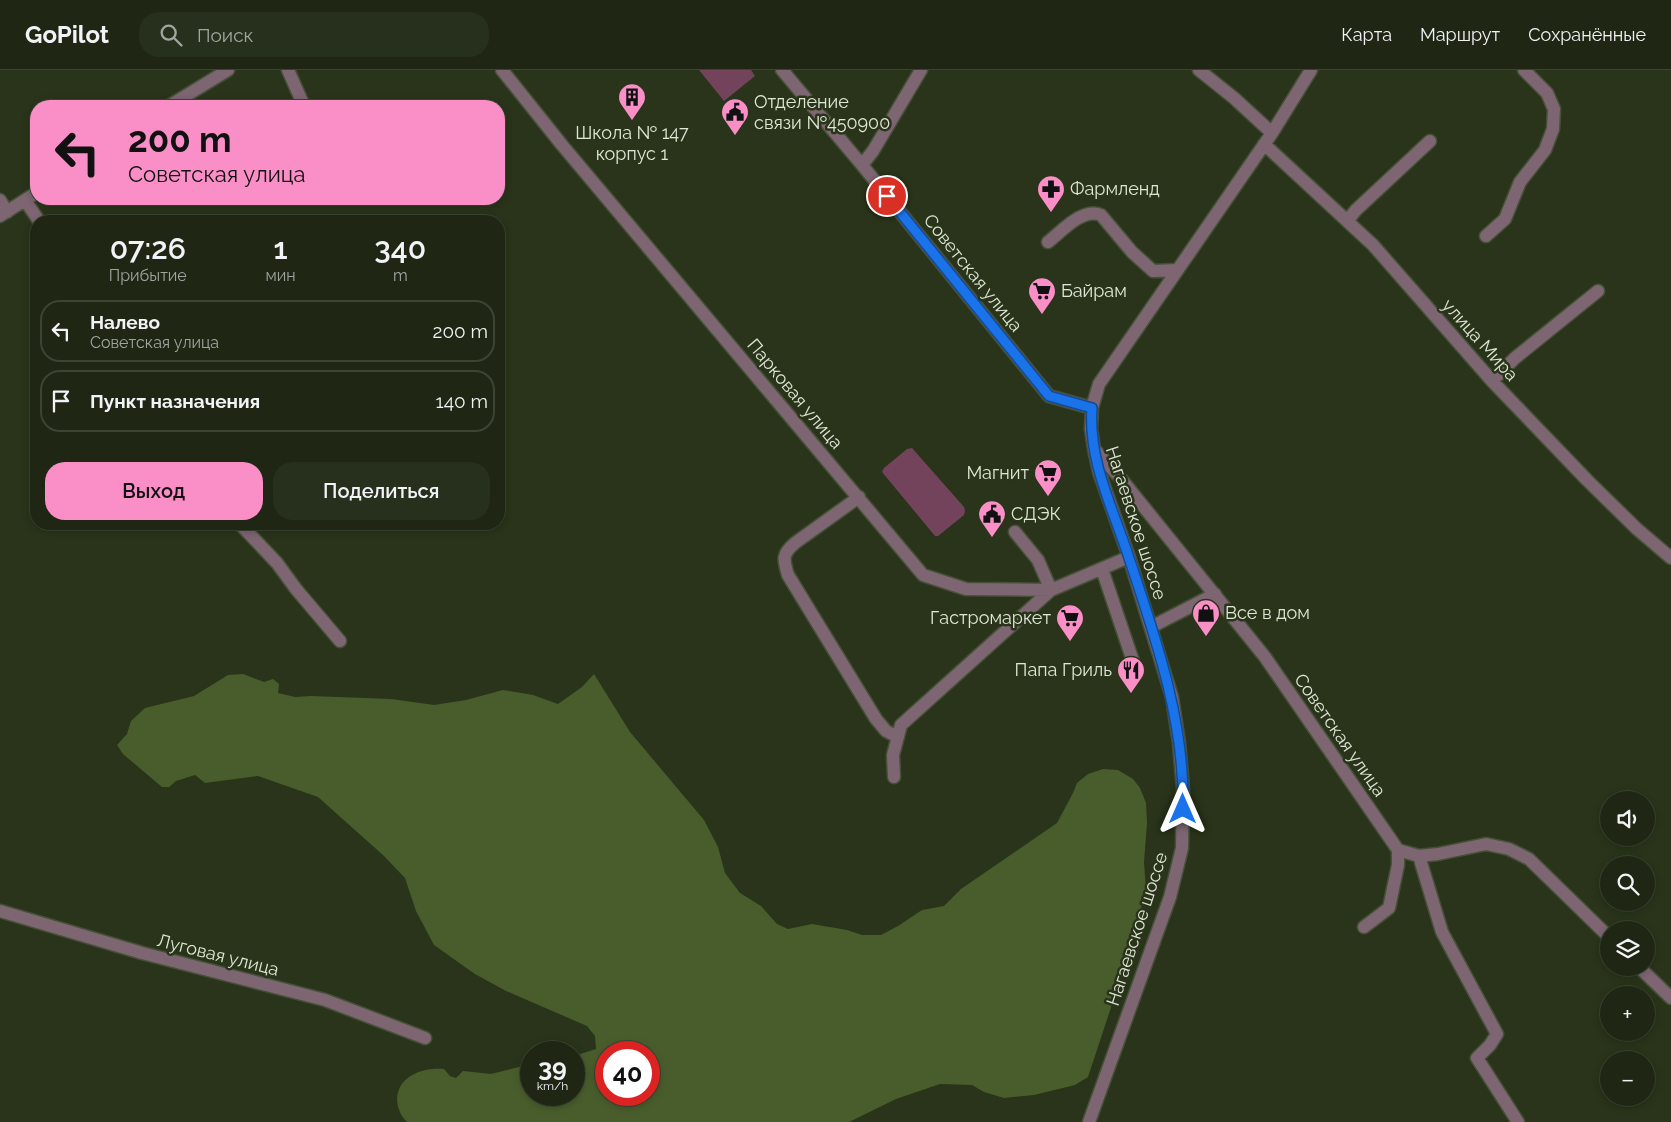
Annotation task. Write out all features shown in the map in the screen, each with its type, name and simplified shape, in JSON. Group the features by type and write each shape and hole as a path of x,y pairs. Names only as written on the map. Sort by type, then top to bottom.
{"street":[{"path":"178,100 228,70"},
{"path":"288,70 301,100"},
{"name":"Парковая улица","path":"502,70 562,145 923,574 966,589 1051,590 1129,557"},
{"name":"Советская улица","path":"782,70 862,165 1049,396 1092,408"},
{"path":"862,165 873,151 921,70"},
{"name":"улица Мира","path":"1199,70 1234,98 1268,138 1373,244 1492,381 1587,480 1637,529 1668,551"},
{"name":"Нагаевское шоссе","path":"1089,1122 1170,897 1182,848 1183,789 1172,697 1129,557 1098,472 1091,429 1092,408 1099,384 1268,138 1311,70"},
{"path":"1486,236 1505,219 1520,182 1545,150 1553,129 1554,109 1547,93 1524,70"},
{"path":"1348,220 1356,210 1430,141"},
{"path":"0,200 4,214 30,197"},
{"path":"25,200 34,215"},
{"path":"1048,242 1084,214 1097,213 1102,215 1132,252 1153,271 1177,270"},
{"path":"1492,381 1515,358 1598,291"},
{"name":"Советская улица","path":"1094,449 1122,480 1265,657 1398,850"},
{"path":"859,497 795,543 787,550 784,561 788,575 876,719 886,731 898,737"},
{"path":"246,530 277,563 296,589 340,641"},
{"path":"894,777 893,755 901,725 1051,590 1038,560 1015,532"},
{"path":"1102,569 1135,667"},
{"path":"1151,628 1215,594"},
{"path":"1364,927 1389,908 1398,865 1398,850 1419,856 1486,844 1509,849 1529,859 1600,928"},
{"path":"1419,856 1442,932 1497,1034 1490,1045 1477,1058 1518,1122"},
{"name":"Луговая улица","path":"0,910 142,953 325,1000 425,1038"},
{"path":"1648,976 1671,998"}],"shaded area":[{"path":"699,70 751,70 755,76 724,101"},
{"path":"912,448 964,507 964,515 938,536 935,536 882,472 884,468 907,449"},
{"path":"243,674 264,682 273,679 279,684 278,693 295,697 391,699 434,705 466,700 503,690 533,695 558,704 582,687 594,674 630,732 704,820 718,847 725,873 740,893 761,906 777,924 788,929 812,924 847,930 862,935 881,935 922,910 944,906 961,889 1057,823 1077,783 1088,774 1103,769 1118,770 1133,779 1140,788 1146,803 1147,823 1144,862 1146,890 1128,956 1088,1077 1075,1085 1034,1095 1004,1098 984,1092 972,1085 940,1084 896,1099 849,1122 407,1122 398,1105 397,1099 400,1087 409,1077 430,1069 444,1069 450,1076 456,1078 463,1071 491,1074 520,1067 520,1106 585,1106 585,1052 595,1049 595,1106 660,1106 660,1041 595,1041 595,1036 587,1026 506,991 475,974 434,945 416,911 405,878 384,856 318,797 258,776 205,783 195,775 176,781 169,787 162,787 123,754 117,745 127,734 131,721 145,708 194,696 228,675"}],"place":[{"name":"Школа № 147 корпус 1","path":"632,121"},
{"name":"Отделение связи №450900","path":"735,136"},
{"name":"Фармленд","path":"1051,213"},
{"name":"Байрам","path":"1042,315"},
{"name":"Магнит","path":"1048,497"},
{"name":"СДЭК","path":"992,538"},
{"name":"Все в дом","path":"1206,637"},
{"name":"Гастромаркет","path":"1070,642"},
{"name":"Папа Гриль","path":"1131,694"}],"route":[{"path":"887,196 1049,396 1092,408 1091,429 1098,472 1129,557 1172,697 1179,743 1183,809"}]}
